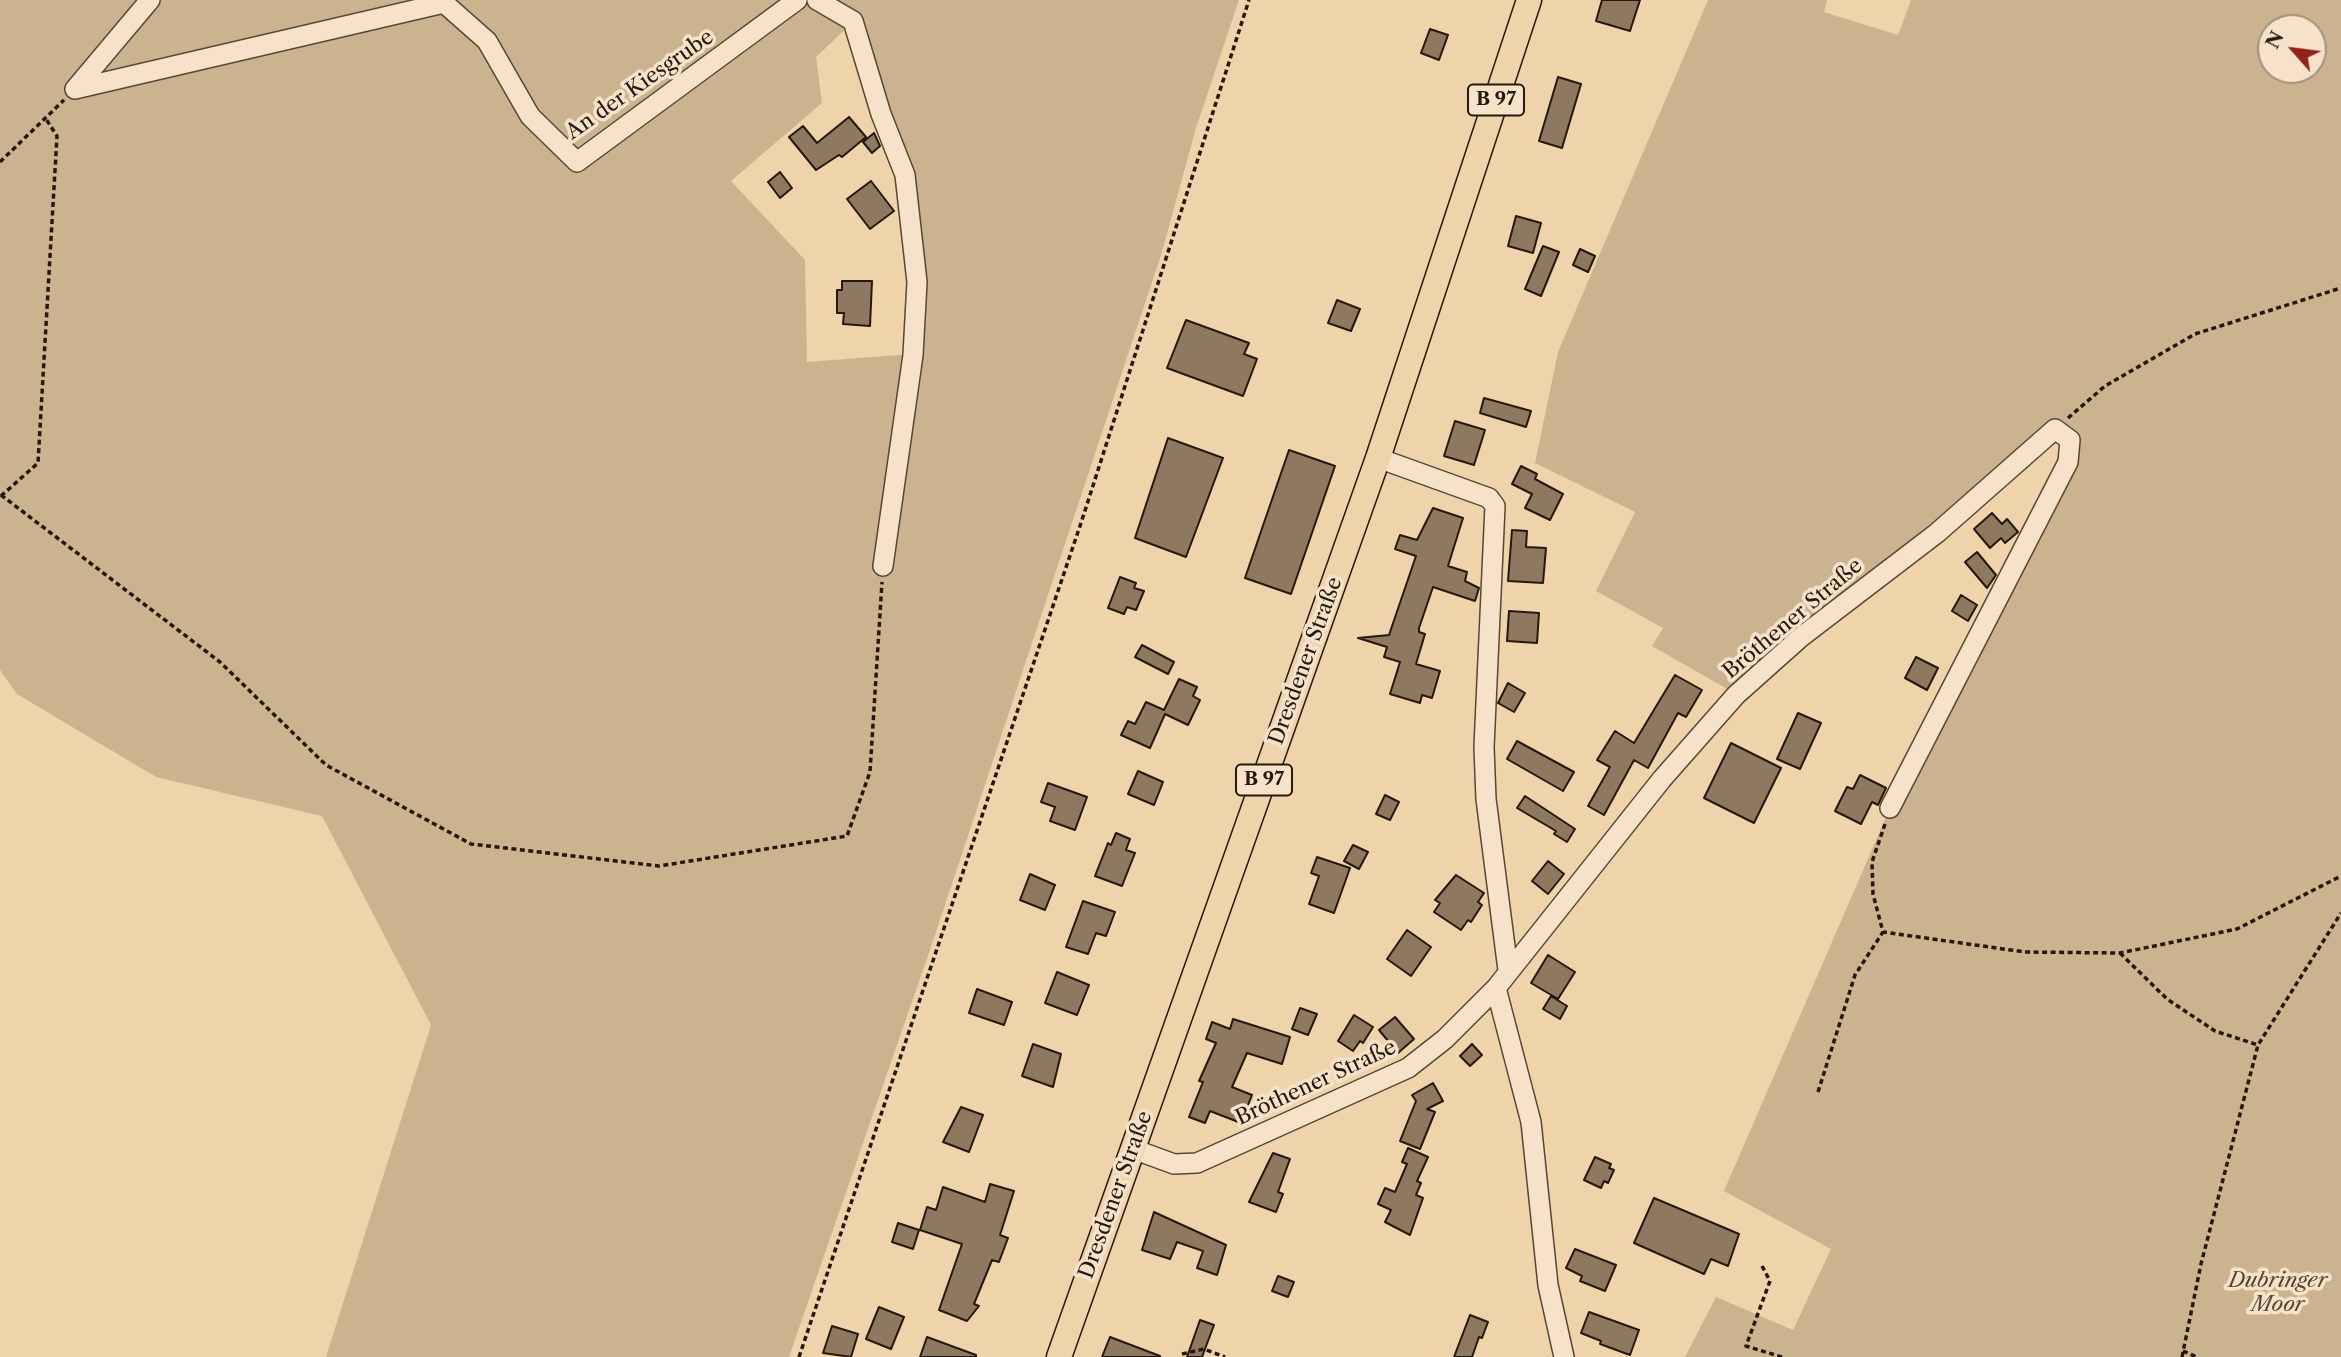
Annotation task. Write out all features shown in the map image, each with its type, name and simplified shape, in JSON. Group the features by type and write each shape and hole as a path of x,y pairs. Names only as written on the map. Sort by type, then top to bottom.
{"main road":[{"name":"Dresdener Straße","path":"1059,1357 1378,458 1529,0"}],"street":[{"path":"75,89 150,0"},
{"name":"An der Kiesgrube","path":"75,89 444,3 487,41 530,116 577,162 797,0"},
{"path":"817,0 853,20 880,114 905,175 907,188 917,282 913,355 883,566"},
{"path":"1890,808 2068,462 2070,440 2055,429"},
{"name":"Bröthener Straße","path":"1133,1149 1174,1164 1197,1163 1408,1068 1445,1039 1496,988 1662,779 1736,695 1801,637 1937,533 2055,429"},
{"path":"1378,458 1489,498 1495,506 1484,747 1486,799 1508,970"},
{"path":"1496,988 1531,1122 1548,1285 1564,1357"}],"path":[{"path":"799,1357 1081,523 1249,0"},
{"path":"0,162 75,89"},
{"path":"46,119 57,136 37,463 1,496 220,662 326,765 471,844 659,866 847,836 870,772 883,566"},
{"path":"2055,429 2105,386 2194,334 2341,288"},
{"path":"1818,1092 1855,975 1883,932 1873,894 1872,862 1890,808"},
{"path":"1883,932 2025,952 2120,953 2237,929 2341,877"},
{"path":"2182,1357 2201,1264 2258,1045 2341,913"},
{"path":"2120,953 2167,999 2215,1031 2258,1045"},
{"path":"1762,1266 1770,1281 1746,1346 1782,1357"},
{"path":"1182,1354 1204,1349 1225,1357"},
{"path":"2183,1351 2197,1357"}],"green space":[{"path":"0,0 1239,0 1196,128 1162,252 933,941 789,1357 326,1357 431,1025 322,816 156,777 17,694 0,670","holes":["853,22 905,175 912,354 807,362 805,260 731,181 822,103 816,57"]},
{"name":"Dubringer Moor","path":"1708,0 1827,0 1824,12 1898,35 1911,0 2341,0 2341,1357 1685,1357 1716,1297 1793,1330 1831,1249 1724,1191 1890,808 2068,462 2055,429 1736,694 1652,646 1663,628 1596,591 1635,512 1535,463 1558,352"}],"building":[{"path":"1602,0 1640,0 1630,31 1596,21"},
{"path":"1430,29 1448,35 1439,60 1421,53"},
{"path":"1558,77 1581,84 1562,148 1539,141"},
{"path":"849,117 866,137 842,157 839,155 816,170 789,137 803,126 817,143"},
{"path":"874,133 880,146 872,153 863,142"},
{"path":"780,172 792,188 780,198 768,182"},
{"path":"871,181 894,211 870,229 847,199"},
{"path":"1516,216 1541,223 1533,253 1508,246"},
{"path":"1543,246 1559,252 1541,296 1525,289"},
{"path":"1580,249 1595,256 1588,272 1573,265"},
{"path":"842,281 872,281 870,326 843,324 844,313 837,313 837,290 842,290"},
{"path":"1337,300 1360,309 1351,331 1328,323"},
{"path":"1186,320 1249,343 1244,354 1257,359 1243,396 1167,368"},
{"path":"1484,398 1531,411 1526,427 1480,413"},
{"path":"1455,421 1485,430 1474,465 1444,456"},
{"path":"1168,438 1223,458 1186,557 1135,538"},
{"path":"1289,450 1335,466 1291,594 1245,578"},
{"path":"1521,466 1537,474 1535,479 1563,494 1550,520 1525,508 1532,494 1512,484"},
{"path":"1433,508 1463,518 1448,566 1467,572 1465,581 1479,588 1475,601 1433,587 1419,628 1419,632 1425,634 1416,664 1440,671 1432,698 1422,695 1420,703 1390,694 1400,662 1384,657 1387,647 1358,638 1389,635 1416,556 1395,549 1400,535 1417,540"},
{"path":"1992,513 2002,524 2007,519 2018,532 2005,543 2001,538 1990,548 1974,529"},
{"path":"1512,530 1527,531 1526,547 1546,548 1543,583 1508,581"},
{"path":"1977,552 1996,575 1987,588 1965,562"},
{"path":"1120,577 1136,583 1134,588 1144,591 1136,610 1127,607 1124,614 1108,608"},
{"path":"1961,595 1977,605 1968,621 1952,611"},
{"path":"1509,611 1539,613 1537,643 1507,641"},
{"path":"1142,645 1174,662 1168,674 1135,657"},
{"path":"1916,657 1938,668 1927,690 1905,678"},
{"path":"1675,675 1702,690 1686,717 1678,713 1648,768 1634,760 1604,815 1588,806 1610,767 1597,760 1615,731 1634,743"},
{"path":"1179,679 1197,687 1193,696 1200,700 1188,725 1165,714 1150,748 1121,735 1128,721 1135,724 1146,702 1164,710"},
{"path":"1508,683 1525,693 1514,712 1498,703"},
{"path":"1798,713 1821,723 1800,769 1777,759"},
{"path":"1517,741 1574,772 1563,791 1507,759"},
{"path":"1731,743 1781,768 1754,823 1704,798"},
{"path":"1138,771 1163,782 1154,805 1128,794"},
{"path":"1860,775 1886,788 1878,805 1872,802 1861,824 1835,811 1847,787 1853,789"},
{"path":"1048,783 1087,797 1075,830 1050,821 1055,807 1041,802"},
{"path":"1385,795 1399,802 1390,820 1376,814"},
{"path":"1525,796 1575,829 1567,842 1554,834 1556,831 1517,808"},
{"path":"1116,833 1130,839 1126,850 1135,853 1122,886 1095,876 1108,843 1111,845"},
{"path":"1353,845 1368,852 1359,869 1344,861"},
{"path":"1317,857 1350,868 1334,913 1309,904 1319,876 1311,873"},
{"path":"1548,861 1564,874 1548,894 1532,881"},
{"path":"1030,874 1055,885 1045,910 1020,900"},
{"path":"1456,875 1484,893 1478,902 1482,905 1471,922 1468,920 1461,930 1434,912 1440,903 1435,900"},
{"path":"1083,901 1115,912 1106,936 1096,933 1088,954 1066,947"},
{"path":"1407,930 1431,947 1411,976 1387,959"},
{"path":"1548,955 1575,972 1558,999 1531,983"},
{"path":"1057,972 1089,985 1077,1015 1045,1003"},
{"path":"977,989 1012,1002 1004,1025 969,1013"},
{"path":"1551,996 1567,1006 1560,1019 1543,1009"},
{"path":"1300,1008 1317,1014 1308,1035 1292,1029"},
{"path":"1354,1015 1373,1027 1363,1043 1360,1041 1353,1051 1338,1041"},
{"path":"1395,1017 1414,1039 1398,1053 1379,1030"},
{"path":"1233,1019 1290,1037 1282,1064 1247,1053 1232,1087 1252,1095 1241,1123 1210,1111 1205,1123 1189,1117 1203,1082 1199,1081 1216,1043 1206,1039 1212,1022 1230,1029"},
{"path":"1033,1044 1061,1054 1053,1087 1022,1076"},
{"path":"1472,1044 1482,1055 1470,1066 1460,1056"},
{"path":"1433,1083 1443,1101 1427,1109 1435,1112 1420,1149 1400,1141 1416,1101 1412,1095"},
{"path":"961,1107 983,1115 969,1152 943,1142"},
{"path":"1408,1148 1428,1157 1417,1181 1421,1183 1416,1195 1423,1198 1410,1235 1385,1222 1391,1210 1378,1204 1385,1188 1395,1192 1407,1164 1402,1162"},
{"path":"1273,1153 1290,1159 1278,1192 1283,1194 1276,1212 1249,1202"},
{"path":"1595,1157 1611,1164 1609,1168 1614,1170 1608,1183 1604,1181 1601,1188 1584,1180"},
{"path":"990,1184 1014,1191 1000,1235 1008,1238 999,1262 992,1260 974,1304 979,1306 967,1321 939,1310 962,1244 920,1230 927,1207 936,1210 943,1187 985,1202"},
{"path":"1654,1198 1739,1234 1728,1266 1711,1259 1704,1274 1634,1243"},
{"path":"1154,1212 1226,1245 1217,1275 1197,1268 1203,1251 1177,1242 1170,1259 1142,1250"},
{"path":"898,1223 919,1230 913,1249 892,1242"},
{"path":"1575,1249 1616,1265 1605,1291 1580,1281 1582,1276 1566,1268"},
{"path":"1278,1276 1294,1282 1288,1297 1272,1291"},
{"path":"879,1307 904,1317 891,1349 866,1339"},
{"path":"1589,1312 1639,1330 1630,1355 1600,1344 1601,1341 1581,1333"},
{"path":"1470,1315 1488,1322 1482,1338 1479,1337 1472,1357 1454,1357"},
{"path":"1200,1320 1214,1325 1202,1357 1187,1357"},
{"path":"832,1326 858,1334 851,1357 823,1353"},
{"path":"927,1337 976,1355 976,1357 920,1357"},
{"path":"1110,1337 1160,1356 1160,1357 1102,1357"}]}
